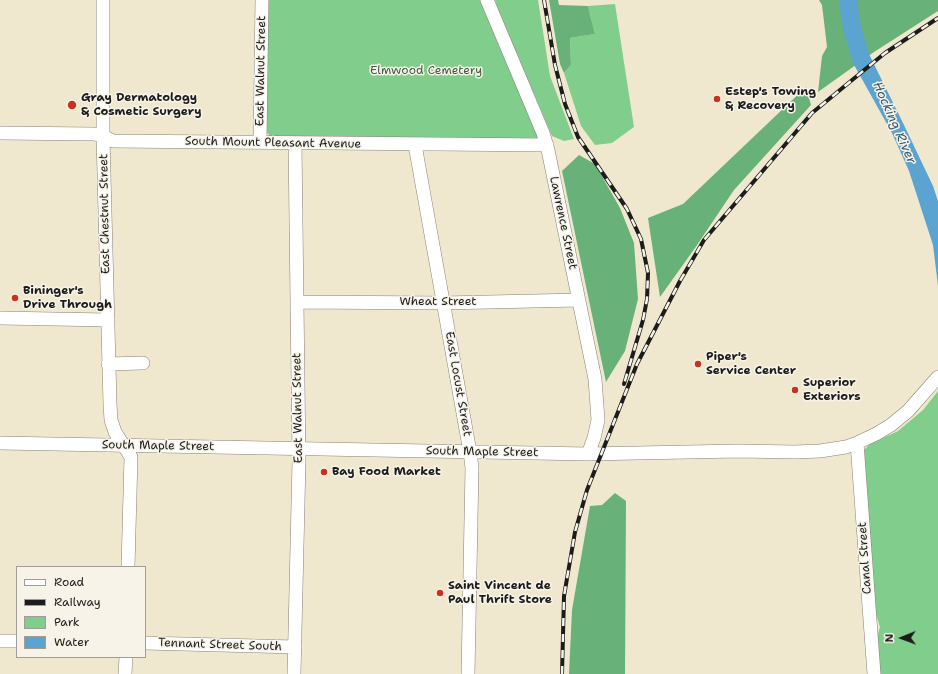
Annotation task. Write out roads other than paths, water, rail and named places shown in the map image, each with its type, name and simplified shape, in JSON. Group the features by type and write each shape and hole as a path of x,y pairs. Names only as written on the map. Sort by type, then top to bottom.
{"street":[{"name":"East Chestnut Street","path":"103,0 108,364 111,420 115,432 130,457 131,465 128,566"},
{"name":"East Walnut Street","path":"260,142 262,0"},
{"name":"Lawrence Street","path":"488,0 544,133 547,146 591,357 597,395 598,420 594,438 588,454"},
{"name":"South Mount Pleasant Avenue","path":"0,132 94,134 104,136 112,141 547,146"},
{"name":"East Walnut Street","path":"294,674 299,449 295,143"},
{"name":"East Locust Street","path":"415,145 472,468 468,674"},
{"name":"Wheat Street","path":"296,302 444,303 579,300"},
{"path":"0,318 108,320"},
{"path":"108,364 143,363"},
{"name":"South Maple Street","path":"0,443 299,449 389,449 588,454 738,451 795,452 833,449 856,443 876,434 902,417 920,399 938,377"},
{"name":"Canal Street","path":"856,443 874,674"},
{"path":"0,640 16,641"},
{"name":"Tennant Street South","path":"146,643 295,647"},
{"path":"125,674 126,658"}],"water":[{"name":"Hocking River","path":"839,0 857,0 861,27 869,54 933,186 938,201 938,286 933,245 909,171 892,133 853,63 843,29"}],"railway":[{"path":"544,0 555,65 565,104 578,137 627,209 641,239 648,273 647,299 643,320 624,384"},
{"path":"562,674 564,596 575,532 587,490 637,364 680,281 704,240 812,113 885,53 938,18"}],"place":[{"name":"Estep's Towing & Recovery","path":"717,99"},
{"name":"Gray Dermatology & Cosmetic Surgery","path":"72,105"},
{"name":"Bininger's Drive Through","path":"15,298"},
{"name":"Piper's Service Center","path":"698,364"},
{"name":"Superior Exteriors","path":"795,390"},
{"name":"Bay Food Market","path":"324,472"},
{"name":"Saint Vincent de Paul Thrift Store","path":"440,593"}],"park label":[{"name":"Elmwood Cemetery","path":"426,71"}]}
